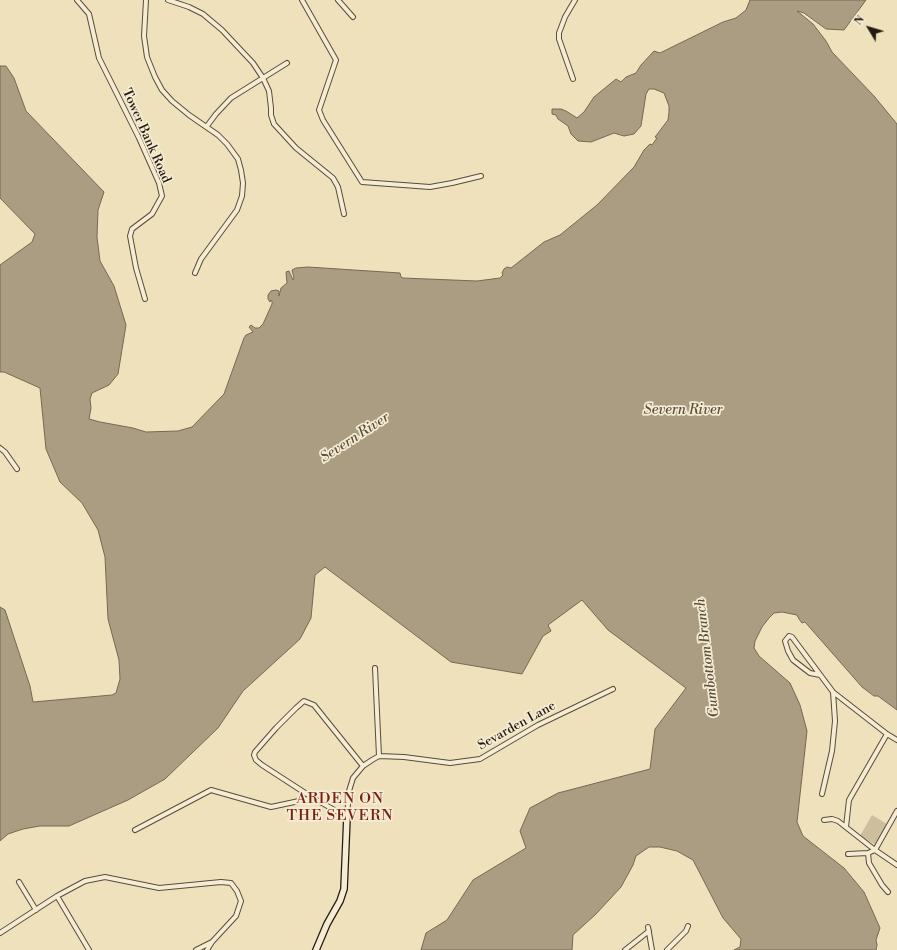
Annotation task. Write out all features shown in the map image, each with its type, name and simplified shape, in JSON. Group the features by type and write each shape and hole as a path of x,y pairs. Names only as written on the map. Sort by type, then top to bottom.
{"street":[{"name":"Tower Bank Road","path":"77,0 89,14 99,58 139,138 159,183 162,196 152,214 132,229 130,236 136,268 145,299"},
{"path":"146,0 144,36 147,57 155,77 162,90 172,102 218,135 238,159 243,183 242,196 237,210 201,259 195,273"},
{"path":"168,0 189,7 210,19 241,50 263,78 269,91 272,108 271,115 274,124 296,148 333,178 338,187 344,214"},
{"path":"302,0 336,60 318,110 362,182 430,187 481,176"},
{"path":"338,0 353,17"},
{"path":"574,79 559,39 559,34 565,17 575,0"},
{"path":"207,126 231,98 287,63"},
{"path":"0,448 5,452 17,469"},
{"path":"820,675 810,673 793,660 785,641 789,636 792,637 833,692 897,740"},
{"path":"316,950 327,924 340,901 344,889 347,818 353,778 363,766 379,756 375,668"},
{"name":"Sevarden Lane","path":"379,756 404,757 450,763 480,759 538,725 613,688"},
{"path":"822,794 832,751 835,722 833,692"},
{"path":"347,818 262,765 256,760 254,755 276,728 304,701 314,705 363,766"},
{"path":"846,827 849,800 887,734"},
{"path":"135,830 211,790 271,807 313,798"},
{"path":"848,854 868,853 875,850 897,811"},
{"path":"824,820 832,819 838,821 897,865"},
{"path":"868,853 869,863 888,892"},
{"path":"0,933 57,896 85,881 105,877 160,888 221,882 231,883 237,891 241,901 236,916 212,942 207,950"},
{"path":"19,882 36,910"},
{"path":"57,896 89,950"},
{"path":"667,950 688,926"},
{"path":"625,950 648,929 652,950"},
{"path":"196,950 212,942"}],"shaded area":[{"path":"872,815 887,824 876,845 860,836"}],"water":[{"name":"Severn River","path":"750,0 866,0 844,30 826,29 804,13 797,11 813,24 826,41 832,52 874,96 897,124 897,710 878,696 874,696 862,687 805,622 802,623 797,615 782,612 774,613 762,627 755,641 754,648 759,656 790,683 800,705 807,731 797,822 803,836 844,868 864,892 880,928 876,940 876,950 734,950 740,947 741,939 723,918 693,860 677,851 660,847 649,847 636,856 633,865 621,887 596,914 573,935 572,950 421,950 426,933 447,920 473,880 526,848 520,831 530,808 558,793 650,769 655,729 686,688 608,630 582,600 548,625 551,631 543,636 522,674 451,662 325,567 315,575 311,618 300,639 243,691 218,728 165,779 128,800 69,826 40,826 23,829 8,834 0,841 0,607 5,610 30,686 33,702 112,695 116,693 120,679 119,660 108,619 105,557 98,530 82,503 60,482 46,449 40,388 4,372 0,372 0,265 32,242 35,234 0,198 0,66 6,66 14,78 26,111 104,192 98,210 97,237 100,261 114,286 126,325 118,374 109,385 92,393 90,399 91,408 89,419 146,432 178,431 192,427 224,394 244,338 246,335 253,332 249,327 251,325 255,328 259,328 263,324 272,304 272,301 271,300 270,302 268,299 268,295 271,291 276,290 279,291 279,296 281,288 287,283 286,272 289,271 293,280 292,270 296,268 308,267 400,273 401,277 403,278 477,281 500,278 503,275 502,273 504,269 507,267 511,268 544,242 560,235 597,205 634,167 644,150 650,144 652,145 657,138 655,137 668,120 669,106 664,93 654,89 649,89 646,94 641,126 634,134 624,136 614,133 591,142 578,141 571,134 568,126 558,119 556,115 552,114 552,109 561,109 577,118 584,112 594,97 616,79 621,82 626,77 636,73 654,51 660,53 723,22 736,18 746,10"}],"district":[{"name":"ARDEN ON THE SEVERN","path":"340,808"}],"water label":[{"name":"Gumbottom Branch","path":"708,658"}]}
